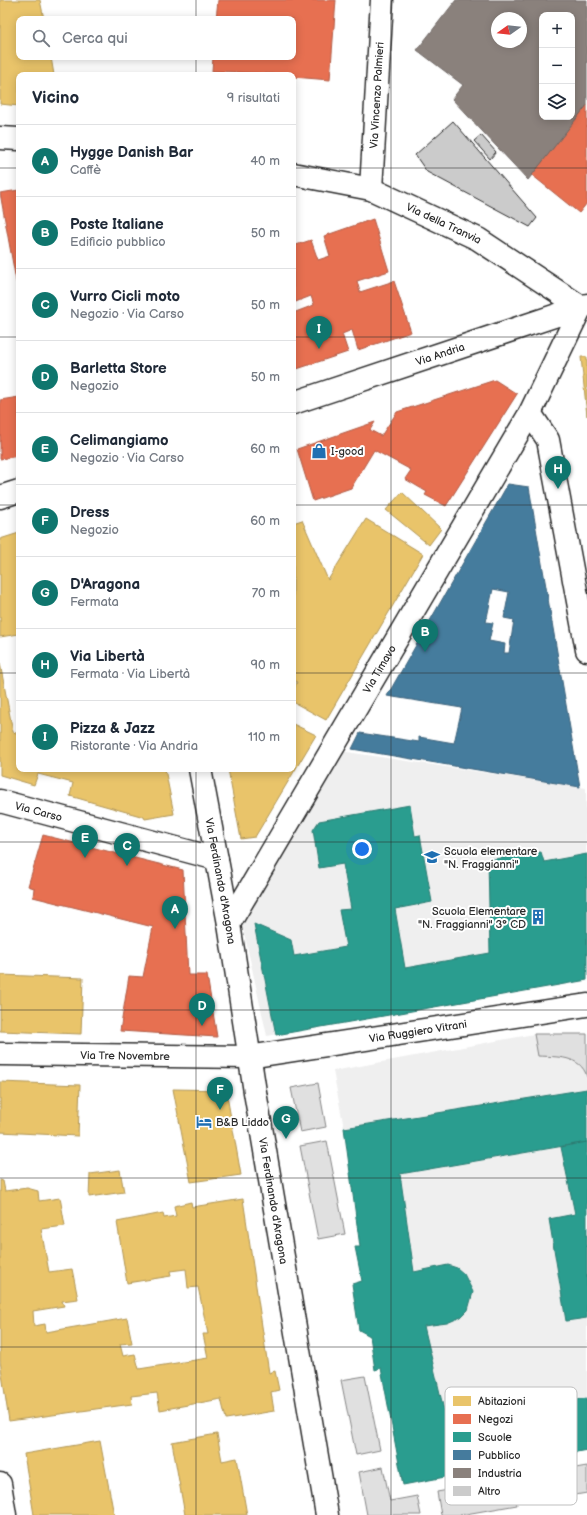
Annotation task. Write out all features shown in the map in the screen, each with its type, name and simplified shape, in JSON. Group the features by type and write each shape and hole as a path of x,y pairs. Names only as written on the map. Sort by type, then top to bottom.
{"street":[{"name":"Via Vincenzo Palmieri","path":"371,189 382,0"},
{"path":"0,138 16,139"},
{"name":"Via della Tranvia","path":"296,175 371,189 478,239 584,306"},
{"name":"Via Andria","path":"296,402 584,306"},
{"name":"Via Timavo","path":"229,924 530,413 584,306"},
{"path":"530,413 548,440 587,650"},
{"path":"0,497 16,492"},
{"name":"Via Ferdinando d'Aragona","path":"201,772 229,924 249,1057 327,1515"},
{"name":"Via Carso","path":"0,801 217,859"},
{"name":"Via Ruggiero Vitrani","path":"249,1057 587,1005"},
{"name":"Via Tre Novembre","path":"0,1054 249,1057"},
{"path":"0,1484 5,1515"}],"shaded area":[{"name":"Scuola elementare \"N. Fraggianni\"","path":"340,751 586,788 587,981 267,1036 241,919"},
{"path":"534,1034 587,1034 587,1450 577,1452 577,1387 445,1387 445,1477 403,1485 381,1368 375,1370 370,1336 359,1330 352,1284 362,1281 355,1247 360,1247 344,1128 333,1071"},
{"path":"534,1034 587,1034 587,1077 584,1070 574,1061 560,1057 538,1056"},
{"path":"318,1083 326,1127 300,1132 291,1088"},
{"path":"327,1141 345,1234 318,1239 300,1146"},
{"path":"365,1376 380,1450 356,1455 341,1380"},
{"path":"587,1466 587,1493 577,1495 577,1468"},
{"path":"383,1467 390,1501 417,1496 421,1515 367,1515 359,1472"},
{"path":"445,1491 445,1505 517,1505 460,1515 441,1515 437,1492"}],"building: Abitazioni":[{"path":"0,0 40,0 43,16 16,16 16,60 52,60 54,72 16,72 16,106 0,104"},
{"path":"581,357 587,357 587,416"},
{"path":"402,492 441,529 429,545 386,510"},
{"path":"366,519 423,554 326,720 296,704 296,522 302,520 328,580"},
{"path":"16,534 16,634 0,637 0,539"},
{"path":"0,663 13,732 16,733 16,772 166,772 174,814 145,819 144,817 70,796 73,783 38,774 34,785 0,775"},
{"path":"296,725 316,735 296,768"},
{"path":"229,772 294,772 255,837 241,839"},
{"path":"0,975 83,978 81,1034 0,1031"},
{"path":"0,1082 80,1085 78,1136 0,1132"},
{"path":"173,1089 226,1090 241,1175 191,1182"},
{"path":"120,1170 124,1192 89,1197 90,1174"},
{"path":"0,1180 3,1181 5,1191 27,1188 38,1191 39,1201 60,1198 65,1226 41,1229 49,1272 72,1269 78,1299 62,1301 64,1306 33,1311 34,1326 45,1324 46,1332 127,1318 132,1343 120,1344 123,1356 135,1354 139,1369 208,1358 203,1334 208,1334 198,1287 188,1288 186,1269 170,1271 171,1276 127,1283 117,1222 163,1213 164,1218 176,1216 174,1206 191,1202 192,1207 243,1199 269,1373 275,1371 279,1390 271,1392 274,1411 226,1419 221,1399 160,1410 157,1393 131,1396 132,1404 9,1421 0,1361"},
{"path":"217,1434 222,1461 237,1458 247,1515 185,1515 172,1442"},
{"path":"100,1441 114,1515 34,1515 24,1454"}],"building: Negozi":[{"path":"218,0 336,0 330,80 296,77 296,72 212,71 213,60 296,60 296,16 216,16"},
{"path":"587,105 587,203 579,213 532,175"},
{"path":"16,190 16,281 0,193"},
{"path":"373,219 389,271 357,281 360,292 394,281 411,332 358,350 352,330 342,334 348,352 297,369 296,312 314,305 311,296 296,302 296,245 311,240 318,260 330,256 324,236"},
{"path":"495,380 517,394 446,506 425,495 427,492 405,479 411,470 374,450 351,488 313,501 297,449 375,422 370,430 381,436 397,412"},
{"path":"16,397 16,456 0,459 0,400"},
{"path":"43,835 183,870 188,975 207,975 217,1037 120,1031 129,976 143,977 153,927 33,897 34,888 28,886"}],"building: Scuole":[{"name":"Scuola Elementare \"N. Fraggianni\" 3° CD","path":"410,805 415,836 420,835 432,902 395,909 405,968 490,953 488,860 541,852 544,862 587,854 587,980 276,1035 254,924 291,940 294,956 346,947 339,910 351,909 343,864 319,868 313,830 319,821"},
{"path":"587,1089 587,1142 400,1174 414,1272 448,1265 457,1268 464,1274 473,1292 468,1310 461,1317 447,1323 424,1326 445,1415 445,1477 403,1485 381,1368 375,1370 370,1336 359,1330 352,1284 362,1281 355,1247 360,1247 344,1128"},
{"path":"587,1142 587,1318 566,1321 549,1219 575,1214 561,1147"},
{"path":"587,1398 587,1450 577,1452 577,1400"}],"building: Pubblico":[{"path":"508,484 529,487 580,787 352,749 360,733 419,742 419,737 454,743 462,708 387,696","holes":["493,589 509,592 504,618 514,620 509,653 504,653 505,644 489,641 493,623 486,622"]}],"building: Industria":[{"path":"456,0 587,0 587,105 528,180 452,99 463,85 417,50"}],"building: Altro":[{"path":"453,121 537,218 530,227 427,172 415,155"},
{"path":"481,135 496,152 490,159 474,141"}],"place":[{"name":"Pizza & Jazz","path":"319,349"},
{"name":"I-good","path":"319,451"},
{"name":"Via Libertà","path":"558,489"},
{"name":"Poste Italiane","path":"425,652"},
{"name":"Scuola elementare \"N. Fraggianni\"","path":"432,857"},
{"name":"Celimangiamo","path":"85,858"},
{"name":"Vurro Cicli moto","path":"127,866"},
{"name":"Scuola Elementare \"N. Fraggianni\" 3° CD","path":"538,917"},
{"name":"Hygge Danish Bar","path":"175,929"},
{"name":"Barletta Store","path":"202,1026"},
{"name":"Dress","path":"220,1110"},
{"name":"B&B Liddo","path":"204,1122"},
{"name":"D'Aragona","path":"286,1139"}]}
